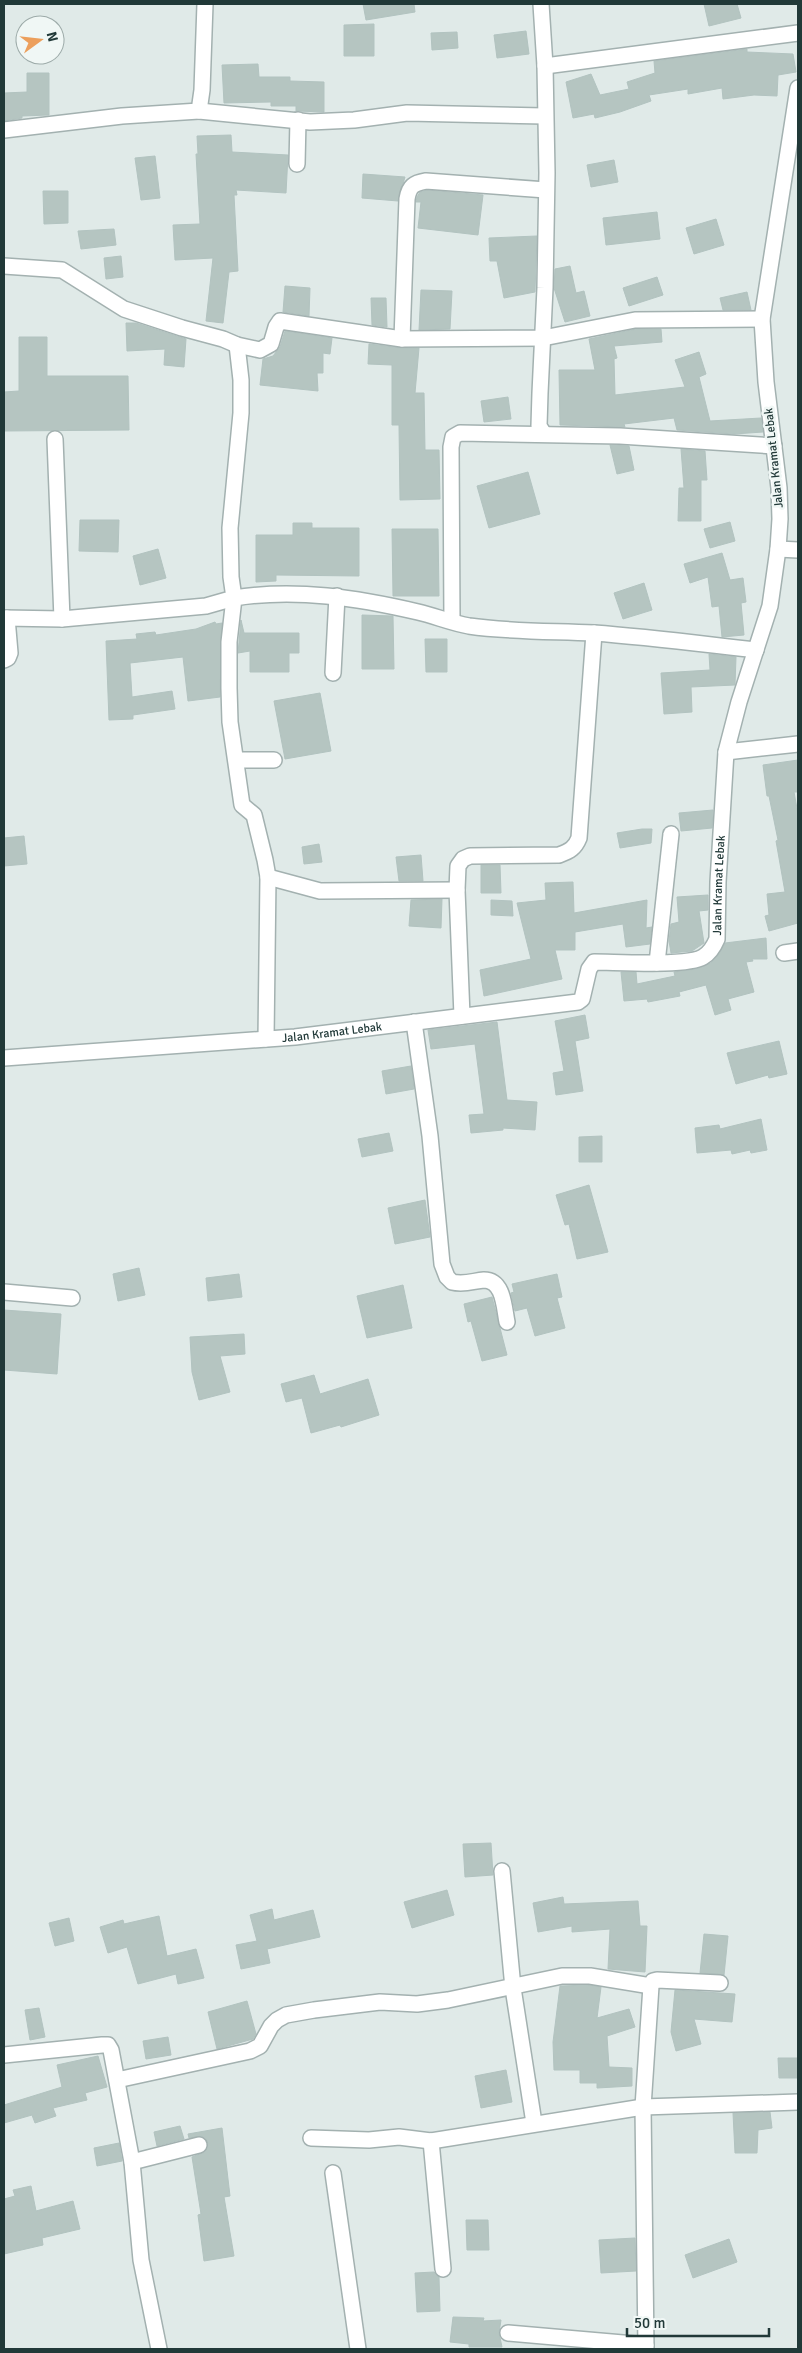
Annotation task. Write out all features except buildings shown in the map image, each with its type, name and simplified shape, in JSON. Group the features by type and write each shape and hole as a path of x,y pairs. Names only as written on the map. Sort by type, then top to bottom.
{"street":[{"path":"199,111 202,90 205,4"},
{"path":"540,4 545,66 546,190 539,426 544,434"},
{"path":"545,66 798,33"},
{"name":"Jalan Kramat Lebak","path":"4,1058 266,1040 581,1001 589,969 594,962 657,963 697,960 704,957 714,946 717,939 718,882 726,752 770,606 778,549 779,504 766,382 762,319 798,97"},
{"path":"4,130 122,116 199,111 298,120 354,120 407,113 544,116"},
{"path":"297,164 298,120"},
{"path":"402,338 407,198 408,190 414,183 426,182 546,190"},
{"path":"4,266 62,270 124,309 237,345 260,350 271,344 276,327 280,321 402,338 543,338 635,320 762,319"},
{"path":"237,345 241,413 230,528 231,577 234,598 228,667 230,722 242,805 254,815 268,878 266,1040"},
{"path":"452,621 451,447 453,437 460,432 544,434 774,446"},
{"path":"55,439 62,619"},
{"path":"778,549 798,550"},
{"path":"4,660 8,658 10,653 5,618 62,619 206,606 234,598 284,593 337,596 396,607 467,626 594,633 756,650"},
{"path":"333,673 337,596"},
{"path":"462,1016 456,890 458,866 463,859 470,856 559,855 570,851 576,846 579,838 594,633"},
{"path":"726,752 798,744"},
{"path":"237,760 274,760"},
{"path":"657,963 670,834"},
{"path":"268,878 320,891 456,890"},
{"path":"414,1022 430,1136 442,1264 447,1277 452,1282 472,1283 485,1280 496,1283 500,1290 507,1322"},
{"path":"4,1292 72,1298"},
{"path":"502,1871 513,1988 534,2123"},
{"path":"117,2080 250,2051 260,2046 271,2026 286,2015 380,2002 417,2004 448,2000 513,1988 552,1978 571,1976 590,1976 651,1986"},
{"path":"508,2333 646,2347 643,2107 651,1986 653,1981 658,1980 720,1983"},
{"path":"4,2055 108,2046 111,2050 132,2162 141,2260 159,2349"},
{"path":"311,2138 369,2140 399,2137 431,2141 643,2107 798,2102"},
{"path":"431,2141 443,2269"},
{"path":"132,2162 199,2145"},
{"path":"334,2173 358,2349"}]}
